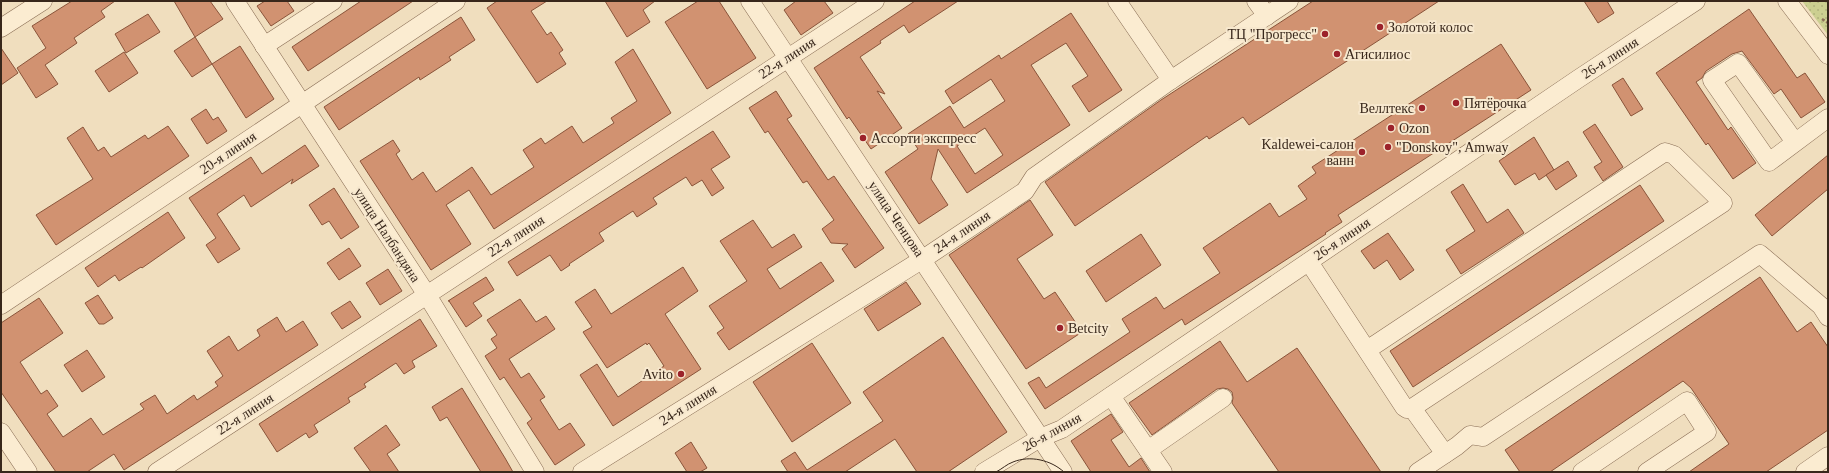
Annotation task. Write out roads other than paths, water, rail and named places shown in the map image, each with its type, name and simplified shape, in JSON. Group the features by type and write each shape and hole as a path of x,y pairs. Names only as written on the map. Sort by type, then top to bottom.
{"street":[{"path":"1,28 43,1"},
{"name":"улица Налбандяна","path":"235,1 427,295 536,472"},
{"path":"264,46 333,1"},
{"name":"20-я линия","path":"1,305 456,1"},
{"name":"улица Ченцова","path":"750,1 923,259 1063,472"},
{"name":"22-я линия","path":"157,472 875,1"},
{"path":"1117,1 1171,80"},
{"path":"1256,1 1267,16"},
{"name":"24-я линия","path":"582,472 923,259 1025,190 1034,177 1171,80 1289,1"},
{"name":"26-я линия","path":"984,472 1040,438 1062,429 1112,396 1696,1"},
{"path":"1787,1 1828,55"},
{"path":"1795,142 1738,62 1712,80 1769,162 1828,118"},
{"path":"1309,262 1404,407 1408,409 1412,408 1723,203 1674,155 1665,152 1367,350"},
{"path":"1418,472 1451,450 1470,435 1483,437 1760,254 1821,306 1828,317"},
{"path":"1112,396 1163,472"},
{"path":"1148,450 1223,398"},
{"path":"1582,472 1687,401 1707,432 1647,472"},
{"path":"1412,408 1451,450"},
{"path":"1,432 28,472"},
{"path":"1805,472 1828,456"}],"tram line":[{"path":"996,472 1011,463 1026,459 1040,460 1053,464 1064,472"}],"place":[{"name":"Золотой колос","path":"1380,27"},
{"name":"ТЦ \"Прогресс\"","path":"1325,34"},
{"name":"Агисилиос","path":"1337,54"},
{"name":"Пятёрочка","path":"1456,103"},
{"name":"Веллтекс","path":"1422,108"},
{"name":"Ozon","path":"1391,128"},
{"name":"Ассорти экспресс","path":"863,138"},
{"name":"\"Donskoy\", Amway","path":"1388,147"},
{"name":"Kaldewei-салон ванн","path":"1362,152"},
{"name":"Betcity","path":"1060,328"},
{"name":"Avito","path":"681,374"}]}
